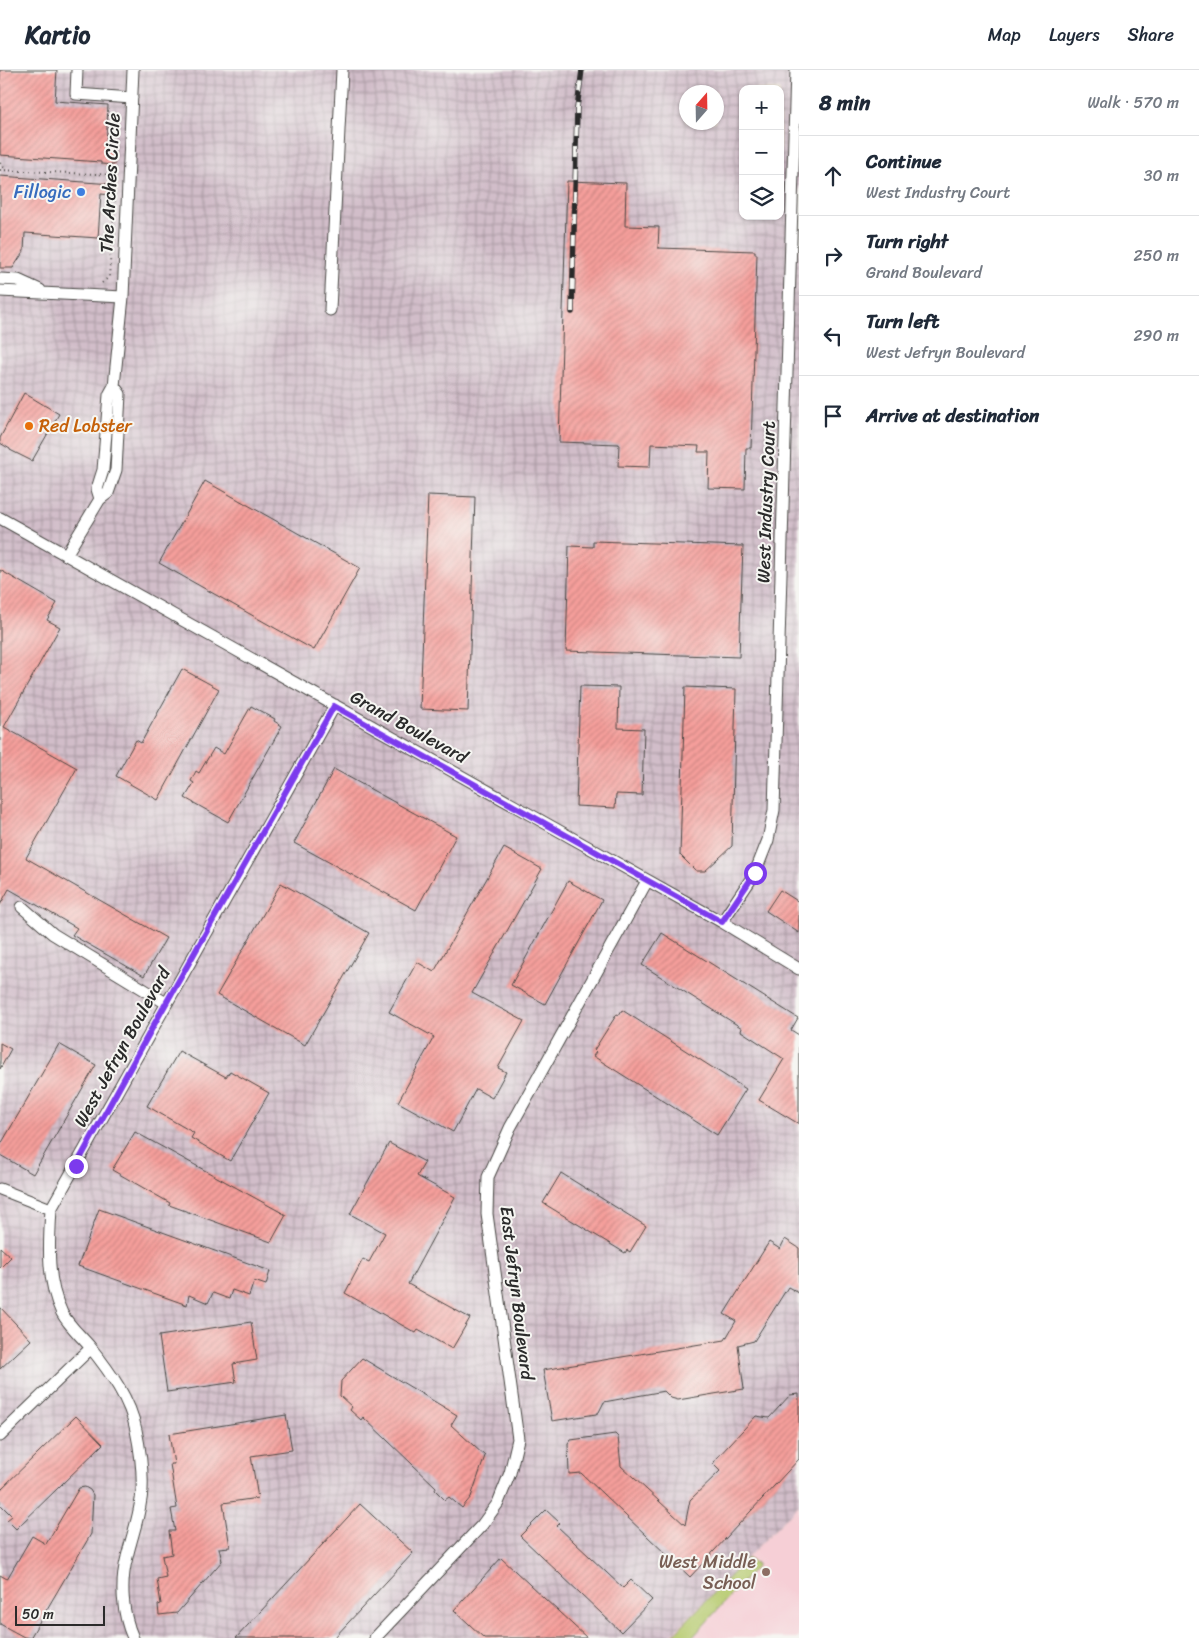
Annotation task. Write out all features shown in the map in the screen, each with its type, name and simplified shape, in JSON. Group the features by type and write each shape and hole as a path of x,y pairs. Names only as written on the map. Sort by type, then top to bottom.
{"street":[{"path":"78,70 76,94 132,98"},
{"name":"The Arches Circle","path":"66,555 100,499 108,493 116,470 120,394 114,386 123,297 133,70"},
{"path":"330,310 342,70"},
{"name":"West Industry Court","path":"722,922 755,873 768,840 774,810 796,70"},
{"path":"0,279 18,280 49,293"},
{"path":"0,292 123,297"},
{"name":"Grand Boulevard","path":"0,518 722,922 796,967"},
{"name":"West Jefryn Boulevard","path":"133,1638 128,1626 123,1597 126,1559 138,1518 142,1490 136,1429 128,1404 113,1378 63,1314 53,1289 49,1253 51,1209 334,706"},
{"name":"East Jefryn Boulevard","path":"375,1638 482,1526 498,1503 510,1473 518,1440 487,1214 488,1177 510,1128 647,881"},
{"path":"22,907 53,934 166,1003"},
{"path":"796,967 799,955"},
{"path":"0,1189 51,1209"},
{"path":"0,1436 91,1348"}],"path":[{"path":"0,163 5,170"},
{"path":"0,170 128,176"},
{"path":"95,285 103,283 109,277 115,194"}],"shaded area":[{"path":"0,70 799,70 799,1505 668,1638 0,1638"},
{"name":"West Middle School","path":"799,1505 799,1638 668,1638"}],"green space":[{"path":"747,1558 758,1565 692,1638 670,1638"}],"building":[{"path":"0,70 57,70 55,101 108,105 106,150 114,151 114,165 101,164 101,162 0,155"},
{"path":"0,176 112,184 111,195 101,194 98,238 25,233 24,251 13,268 0,268"},
{"path":"567,181 626,183 625,226 659,227 658,248 755,251 755,254 757,254 751,448 746,448 745,489 708,488 709,452 698,452 699,446 651,444 650,467 618,466 619,444 559,442"},
{"name":"Red Lobster","path":"24,393 59,414 32,461 0,443 0,438"},
{"path":"205,481 360,568 314,650 159,563"},
{"path":"428,495 475,497 468,711 420,709"},
{"path":"593,541 743,546 739,657 566,651 569,546 593,547"},
{"path":"0,570 57,603 47,620 60,627 4,727 77,768 26,858 166,938 144,976 72,935 77,928 9,889 0,905"},
{"path":"182,669 219,689 158,800 116,776 136,740 141,743"},
{"path":"580,686 619,687 618,728 644,729 642,795 616,794 615,808 576,806"},
{"path":"685,687 736,689 732,846 705,871 696,871 680,855"},
{"path":"251,706 275,719 274,721 282,726 228,822 185,798 194,783 191,781 196,771 199,773 214,748 224,754"},
{"path":"334,769 456,836 416,910 294,843"},
{"path":"504,848 542,869 472,993 524,1021 498,1068 506,1072 492,1098 476,1089 453,1132 398,1102 434,1037 389,1012 417,962 434,972"},
{"path":"568,881 602,900 545,1004 511,985"},
{"path":"281,883 369,933 305,1045 217,995"},
{"path":"780,890 799,902 799,933 766,911"},
{"path":"662,933 798,1018 791,1030 799,1035 799,1124 759,1100 784,1059 741,1031 742,1028 642,965"},
{"path":"622,1010 746,1089 717,1135 593,1056 596,1052 594,1050 617,1014 619,1015"},
{"path":"0,1043 11,1049 0,1069"},
{"path":"59,1044 96,1065 33,1174 0,1155 0,1146"},
{"path":"179,1051 226,1077 230,1071 269,1093 230,1161 191,1138 194,1133 147,1106"},
{"path":"135,1132 286,1215 271,1242 169,1205 170,1203 112,1170"},
{"path":"389,1143 425,1162 417,1176 455,1197 408,1284 470,1318 452,1349 418,1330 416,1333 345,1293 363,1259 369,1262 385,1233 350,1214"},
{"path":"561,1173 646,1226 630,1252 627,1250 625,1253 543,1203"},
{"path":"99,1209 270,1271 266,1285 254,1281 249,1296 232,1290 229,1299 213,1293 208,1303 189,1295 187,1305 78,1266"},
{"path":"785,1239 799,1248 799,1293 788,1287 754,1341 738,1345 744,1389 678,1400 671,1398 664,1391 604,1402 596,1414 552,1421 543,1370 725,1340 736,1321 724,1314 769,1242 780,1249"},
{"path":"0,1247 11,1257 0,1268"},
{"path":"0,1307 31,1340 0,1369"},
{"path":"251,1322 257,1360 233,1364 236,1382 167,1392 159,1336"},
{"path":"362,1358 457,1415 451,1425 485,1456 471,1497 462,1508 449,1497 445,1500 435,1490 436,1487 363,1417 361,1420 350,1410 352,1407 340,1396 341,1381"},
{"path":"799,1394 799,1459 690,1577 581,1473 569,1474 568,1444 571,1440 615,1434 618,1437 621,1466 685,1525 690,1500 720,1471 713,1464 716,1459 756,1416 769,1418 790,1395"},
{"path":"286,1415 292,1450 251,1456 258,1498 223,1503 230,1547 219,1548 222,1561 177,1613 159,1615 158,1605 161,1604 157,1579 166,1577 162,1556 172,1554 169,1531 175,1531 171,1509 177,1508 170,1464 174,1464 169,1434"},
{"path":"76,1416 103,1444 16,1529 7,1520 12,1516 0,1504 0,1490"},
{"path":"85,1487 93,1495 91,1534 30,1638 24,1637 0,1624 0,1575 7,1579 32,1536 46,1544 79,1488"},
{"path":"360,1504 413,1553 334,1638 236,1638"},
{"path":"546,1510 560,1523 557,1526 623,1588 631,1580 652,1600 621,1632 520,1536"},
{"path":"501,1558 587,1638 484,1638 454,1610"}],"railway":[{"path":"572,312 577,108 582,70"}],"place":[{"name":"Fillogic","path":"81,192"},
{"name":"Red Lobster","path":"29,426"},
{"name":"West Middle School","path":"766,1572"}],"route":[{"path":"76,1166 334,706 722,922 755,873"}]}
